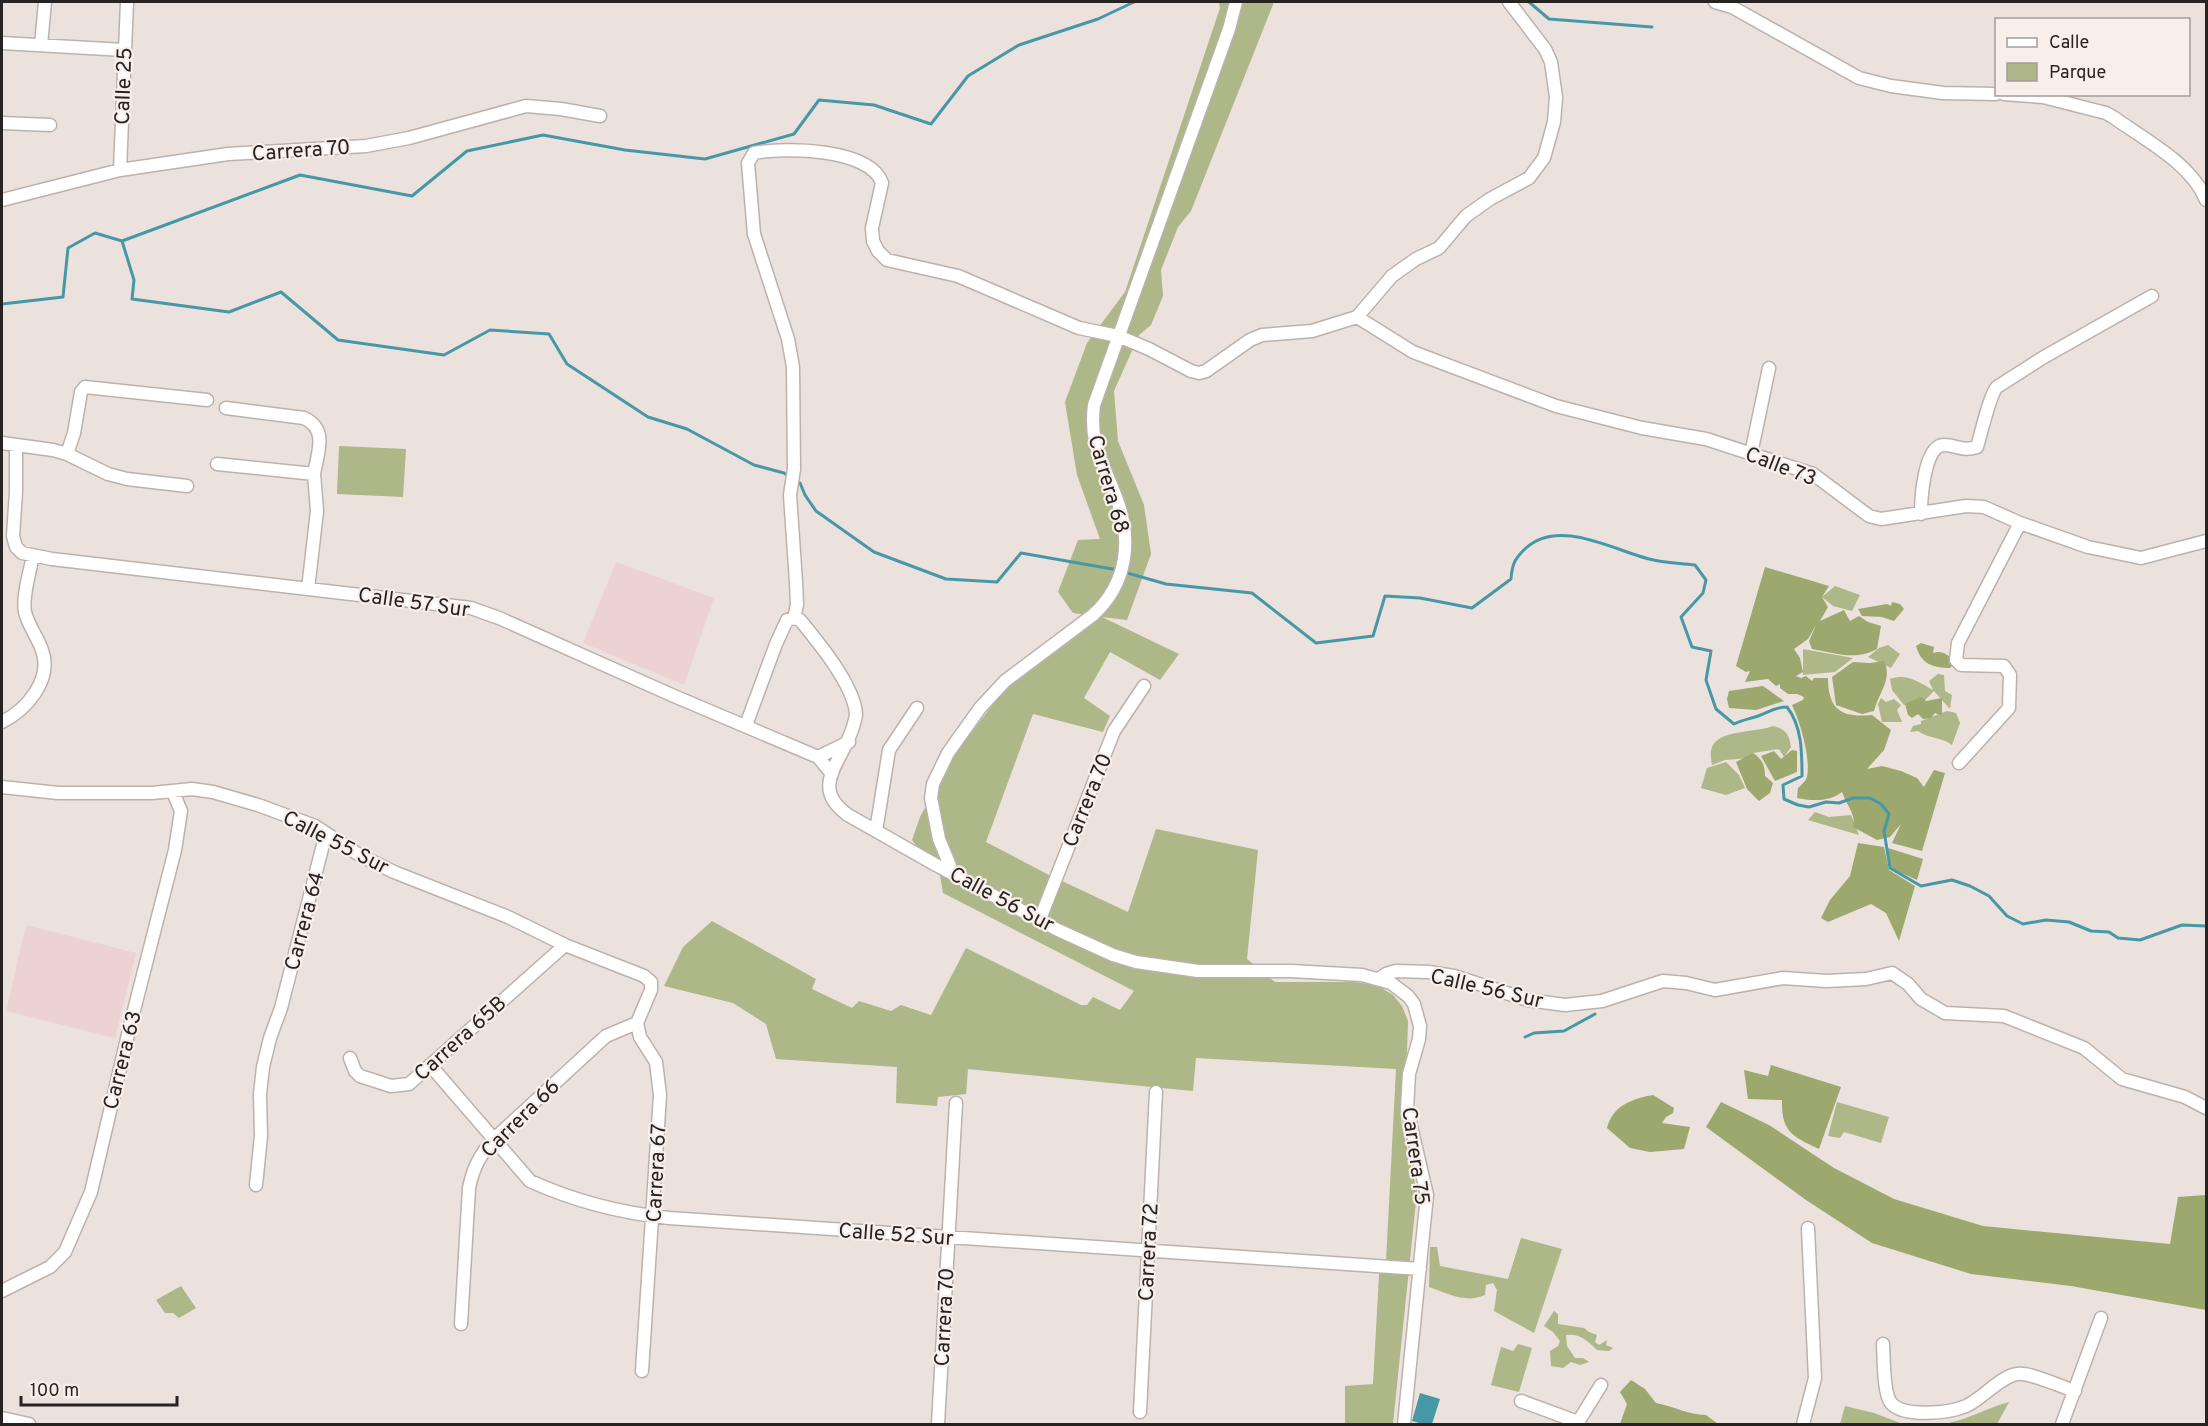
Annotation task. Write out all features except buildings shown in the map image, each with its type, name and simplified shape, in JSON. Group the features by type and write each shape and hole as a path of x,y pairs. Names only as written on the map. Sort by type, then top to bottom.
{"street":[{"path":"41,45 45,2"},
{"name":"Calle 25","path":"120,170 127,2"},
{"name":"Carrera 68","path":"953,873 939,839 931,798 933,784 948,753 980,708 1005,681 1106,604 1119,580 1126,539 1117,498 1095,448 1091,422 1095,396 1226,40 1236,2"},
{"path":"794,618 796,582 789,495 794,469 793,367 788,339 754,234 748,163 754,153 790,150 833,154 873,169 882,183 873,216 873,241 887,260 958,276 1079,328 1118,336 1199,373 1218,364 1250,340 1262,335 1312,331 1357,317 1392,276 1416,260 1439,249 1466,216 1490,199 1529,177 1544,158 1554,122 1556,97 1551,62 1545,49 1509,2"},
{"path":"1715,2 1732,7 1859,78 1891,86 1943,93 1995,94"},
{"path":"2,43 124,50"},
{"path":"2030,96 2043,97 2114,117 2189,173 2195,179 2206,200"},
{"name":"Carrera 70","path":"2,200 120,170 228,154 366,146 409,138 526,106 600,116"},
{"path":"2,123 50,125"},
{"path":"1922,514 1921,500 1930,454 1942,445 1967,450 1977,447 1988,415 1992,392 1997,387 2044,357 2152,296"},
{"name":"Calle 73","path":"1357,317 1413,352 1556,406 1642,428 1706,439 1813,474 1869,516 1892,519 1966,506 1984,507 2020,523 2088,547 2141,558 2206,541"},
{"path":"1750,453 1769,368"},
{"path":"67,454 74,433 81,392 85,387 207,400"},
{"path":"226,408 304,418 314,422 319,430 320,440 314,474 317,512 308,589"},
{"path":"2,443 39,447 67,454 108,474 127,479 187,486"},
{"path":"2,722 10,718 34,695 43,674 43,653 24,611 33,556 22,553 16,547 13,536 16,445"},
{"path":"218,464 314,474"},
{"path":"1959,763 2009,708 2009,670 2004,666 1961,665 1956,660 1956,651 1961,636 2020,523"},
{"name":"Calle 57 Sur","path":"33,556 471,608 818,756 832,774"},
{"path":"746,725 787,620 794,618 800,620 829,657 853,699 856,715 849,742 832,774"},
{"name":"Carrera 70","path":"1040,919 1114,731 1144,686"},
{"path":"876,831 889,750 916,708"},
{"path":"818,756 849,742"},
{"name":"Calle 56 Sur","path":"832,774 828,791 836,807 1040,919 1113,955 1136,962 1198,970 1291,971 1380,978 1396,971 1429,972 1454,976 1528,1000 1565,1005 1602,1002 1663,981 1686,982 1715,990 1783,978 1826,981 1866,979 1892,973 1908,984 1921,999 1945,1013 2004,1016 2044,1034 2084,1048 2122,1079 2184,1097 2206,1108"},
{"name":"Calle 55 Sur","path":"2,788 58,793 173,792 192,789 213,792 287,815 315,826 361,856 386,868 508,917 565,945 644,976 651,982 651,990 637,1023"},
{"name":"Carrera 63","path":"2,1291 50,1267 64,1252 91,1192 130,1022 175,850 181,811 173,792"},
{"name":"Carrera 64","path":"256,1185 261,1136 260,1094 263,1067 281,1008 326,833"},
{"name":"Carrera 65B","path":"350,1058 355,1071 360,1076 391,1086 409,1084 565,945"},
{"name":"Carrera 75","path":"1380,978 1400,988 1408,996 1414,1004 1420,1026 1419,1039 1409,1074 1407,1109 1427,1195 1404,1425"},
{"name":"Carrera 66","path":"460,1324 472,1169 493,1140 606,1036 637,1023"},
{"name":"Carrera 67","path":"637,1023 640,1038 657,1062 660,1095 654,1217 642,1371"},
{"name":"Calle 52 Sur","path":"430,1065 530,1181 598,1206 654,1217 1420,1269"},
{"name":"Carrera 72","path":"1140,1412 1156,1092"},
{"name":"Carrera 70","path":"938,1425 956,1102"},
{"path":"1803,1425 1815,1377 1808,1228"},
{"path":"2062,1425 2101,1318"},
{"path":"1883,1344 1887,1391 1891,1402 1900,1409 1917,1413 1950,1411 1967,1406 2007,1378 2017,1374 2075,1391"},
{"path":"1521,1401 1577,1423 1601,1385"},
{"path":"2,1418 29,1425"}],"shaded area":[{"path":"616,562 714,598 684,685 583,643"},
{"path":"26,925 136,953 115,1038 6,1011"}],"green space":[{"path":"1219,2 1274,2 1191,211 1178,227 1161,270 1163,296 1151,325 1139,335 1114,391 1118,441 1144,505 1151,554 1127,620 1102,617 1179,654 1160,680 1110,652 1084,698 1110,716 1103,732 1033,714 986,842 1128,912 1156,829 1258,850 1247,959 1275,982 1354,982 1377,985 1393,995 1402,1006 1408,1021 1407,1053 1402,1075 1401,1121 1417,1192 1393,1424 1345,1424 1345,1386 1373,1384 1379,1275 1386,1262 1396,1069 1196,1058 1193,1091 968,1069 966,1094 938,1097 937,1106 896,1103 897,1067 776,1059 766,1024 733,1003 664,986 683,947 712,921 816,979 812,989 852,1008 859,1001 891,1011 901,1005 931,1015 966,948 1081,1005 1087,1005 1093,997 1120,1010 1134,991 943,893 940,876 912,840 920,817 953,756 1005,689 1096,616 1073,613 1058,592 1078,540 1100,539 1077,475 1065,402 1087,343 1125,292 1220,8"},
{"path":"339,446 406,449 403,497 337,494"},
{"path":"1765,567 1829,586 1822,597 1828,607 1820,621 1844,610 1850,621 1859,616 1881,626 1877,649 1861,655 1853,655 1812,649 1809,641 1816,625 1808,639 1794,649 1800,658 1803,672 1796,676 1801,678 1806,676 1812,681 1814,678 1828,678 1831,698 1839,710 1852,715 1872,715 1891,730 1884,750 1867,769 1882,766 1901,771 1917,778 1924,787 1934,770 1945,773 1922,851 1892,843 1901,824 1890,837 1877,840 1853,827 1852,814 1842,792 1832,798 1820,800 1797,798 1798,788 1807,777 1808,769 1801,730 1792,705 1803,700 1804,697 1788,694 1780,688 1780,684 1776,686 1768,679 1745,682 1750,671 1746,672 1736,666"},
{"path":"1835,586 1860,595 1852,611 1833,606 1822,597"},
{"path":"1892,602 1900,604 1904,609 1894,621 1882,617 1862,616 1858,609 1887,604 1891,606"},
{"path":"1921,643 1934,647 1933,653 1942,653 1954,659 1954,664 1950,668 1928,664 1921,657 1916,646"},
{"path":"1888,645 1900,654 1891,668 1868,657 1879,648"},
{"path":"1803,649 1853,658 1835,672 1803,675"},
{"path":"1884,661 1886,680 1874,711 1862,714 1836,705 1832,677 1853,662"},
{"path":"1938,674 1944,675 1945,691 1952,695 1950,709 1934,691 1925,700 1904,705 1892,690 1890,679 1902,677 1913,679 1933,690 1929,681"},
{"path":"1763,686 1784,701 1756,710 1729,708 1727,699 1729,691"},
{"path":"1921,697 1926,701 1942,698 1942,716 1935,713 1931,718 1923,719 1918,714 1912,718 1908,715 1905,704"},
{"path":"1881,698 1886,702 1894,699 1901,705 1897,710 1902,722 1882,722 1878,704"},
{"path":"1947,711 1956,713 1960,723 1952,745 1918,731 1910,732 1913,726 1921,724 1921,721"},
{"path":"1773,726 1784,731 1789,739 1791,747 1784,757 1779,749 1753,753 1750,758 1725,760 1712,765 1712,747 1716,741 1730,734"},
{"path":"1792,750 1797,751 1797,772 1775,781 1761,756 1774,751 1781,759"},
{"path":"1753,753 1762,763 1765,776 1773,783 1770,793 1759,801 1747,789 1736,762"},
{"path":"1726,762 1739,775 1745,788 1726,795 1701,788 1707,768"},
{"path":"1815,812 1829,817 1851,815 1859,835 1808,820"},
{"path":"1858,843 1884,847 1889,870 1915,886 1899,941 1886,913 1871,904 1828,922 1821,918 1830,900 1850,876"},
{"path":"1888,848 1923,859 1917,880 1890,868"},
{"path":"1771,1065 1841,1087 1819,1149 1790,1132 1782,1111 1782,1100 1748,1099 1744,1070 1768,1076"},
{"path":"1653,1095 1674,1108 1673,1113 1662,1123 1690,1127 1684,1149 1650,1152 1630,1148 1607,1128 1614,1114 1624,1104"},
{"path":"1721,1102 1769,1125 1834,1168 1894,1199 1983,1226 2170,1244 2178,1197 2206,1195 2206,1310 2071,1286 1971,1274 1872,1243 1806,1200 1706,1127"},
{"path":"1837,1102 1889,1117 1881,1143 1844,1132 1840,1138 1828,1136"},
{"path":"1521,1238 1562,1249 1534,1333 1494,1311 1497,1290 1493,1283 1486,1285 1485,1295 1471,1298 1457,1297 1429,1287 1430,1247 1437,1247 1440,1266 1508,1279"},
{"path":"181,1286 196,1308 179,1318 173,1313 165,1313 156,1300"},
{"path":"1554,1311 1558,1314 1558,1324 1584,1328 1597,1335 1595,1342 1599,1345 1607,1340 1606,1345 1613,1348 1609,1351 1597,1350 1580,1336 1566,1335 1567,1346 1575,1358 1583,1358 1589,1362 1580,1365 1571,1362 1563,1368 1551,1366 1550,1351 1558,1346 1560,1341 1544,1326"},
{"path":"1518,1344 1532,1348 1519,1392 1491,1385 1501,1347 1513,1351"},
{"path":"1631,1380 1645,1389 1656,1403 1693,1414 1706,1415 1718,1424 1620,1424 1627,1404 1620,1392"},
{"path":"2009,1402 1997,1424 1941,1424 1958,1421"},
{"path":"1845,1406 1874,1413 1903,1424 1840,1424"}],"water":[{"path":"1420,1393 1440,1399 1432,1424 1412,1421"}],"waterway":[{"path":"122,241 300,175 412,196 467,151 543,135 625,150 705,159 794,134 819,100 874,105 931,124 968,76 1019,45 1098,19 1134,2"},
{"path":"1529,2 1549,19 1652,27"},
{"path":"2,304 63,297 68,248 95,233 122,241 134,280 132,299 229,312 281,292 338,340 444,355 490,330 549,334 567,364 648,417 687,429 754,465 784,473 790,477"},
{"path":"796,481 800,483 816,511 874,552 946,579 997,582 1021,553 1118,570"},
{"path":"1124,572 1166,584 1252,593 1316,643 1373,636 1385,596 1420,598 1472,608 1511,579 1512,569 1519,555 1539,539 1570,536 1655,560 1695,565 1706,580 1703,593 1681,617 1692,647 1711,651 1706,680 1716,709 1734,724 1787,707 1796,723 1801,749 1802,776 1783,785 1784,799 1809,807 1826,802 1839,803 1853,798 1870,798 1881,804 1889,814 1884,831 1890,868 1921,886 1952,880 1970,886 1989,896 2007,916 2023,924 2046,920 2069,922 2091,931 2109,932 2118,938 2140,940 2182,925 2206,926"},
{"path":"1525,1037 1534,1033 1564,1031 1595,1014"}]}
